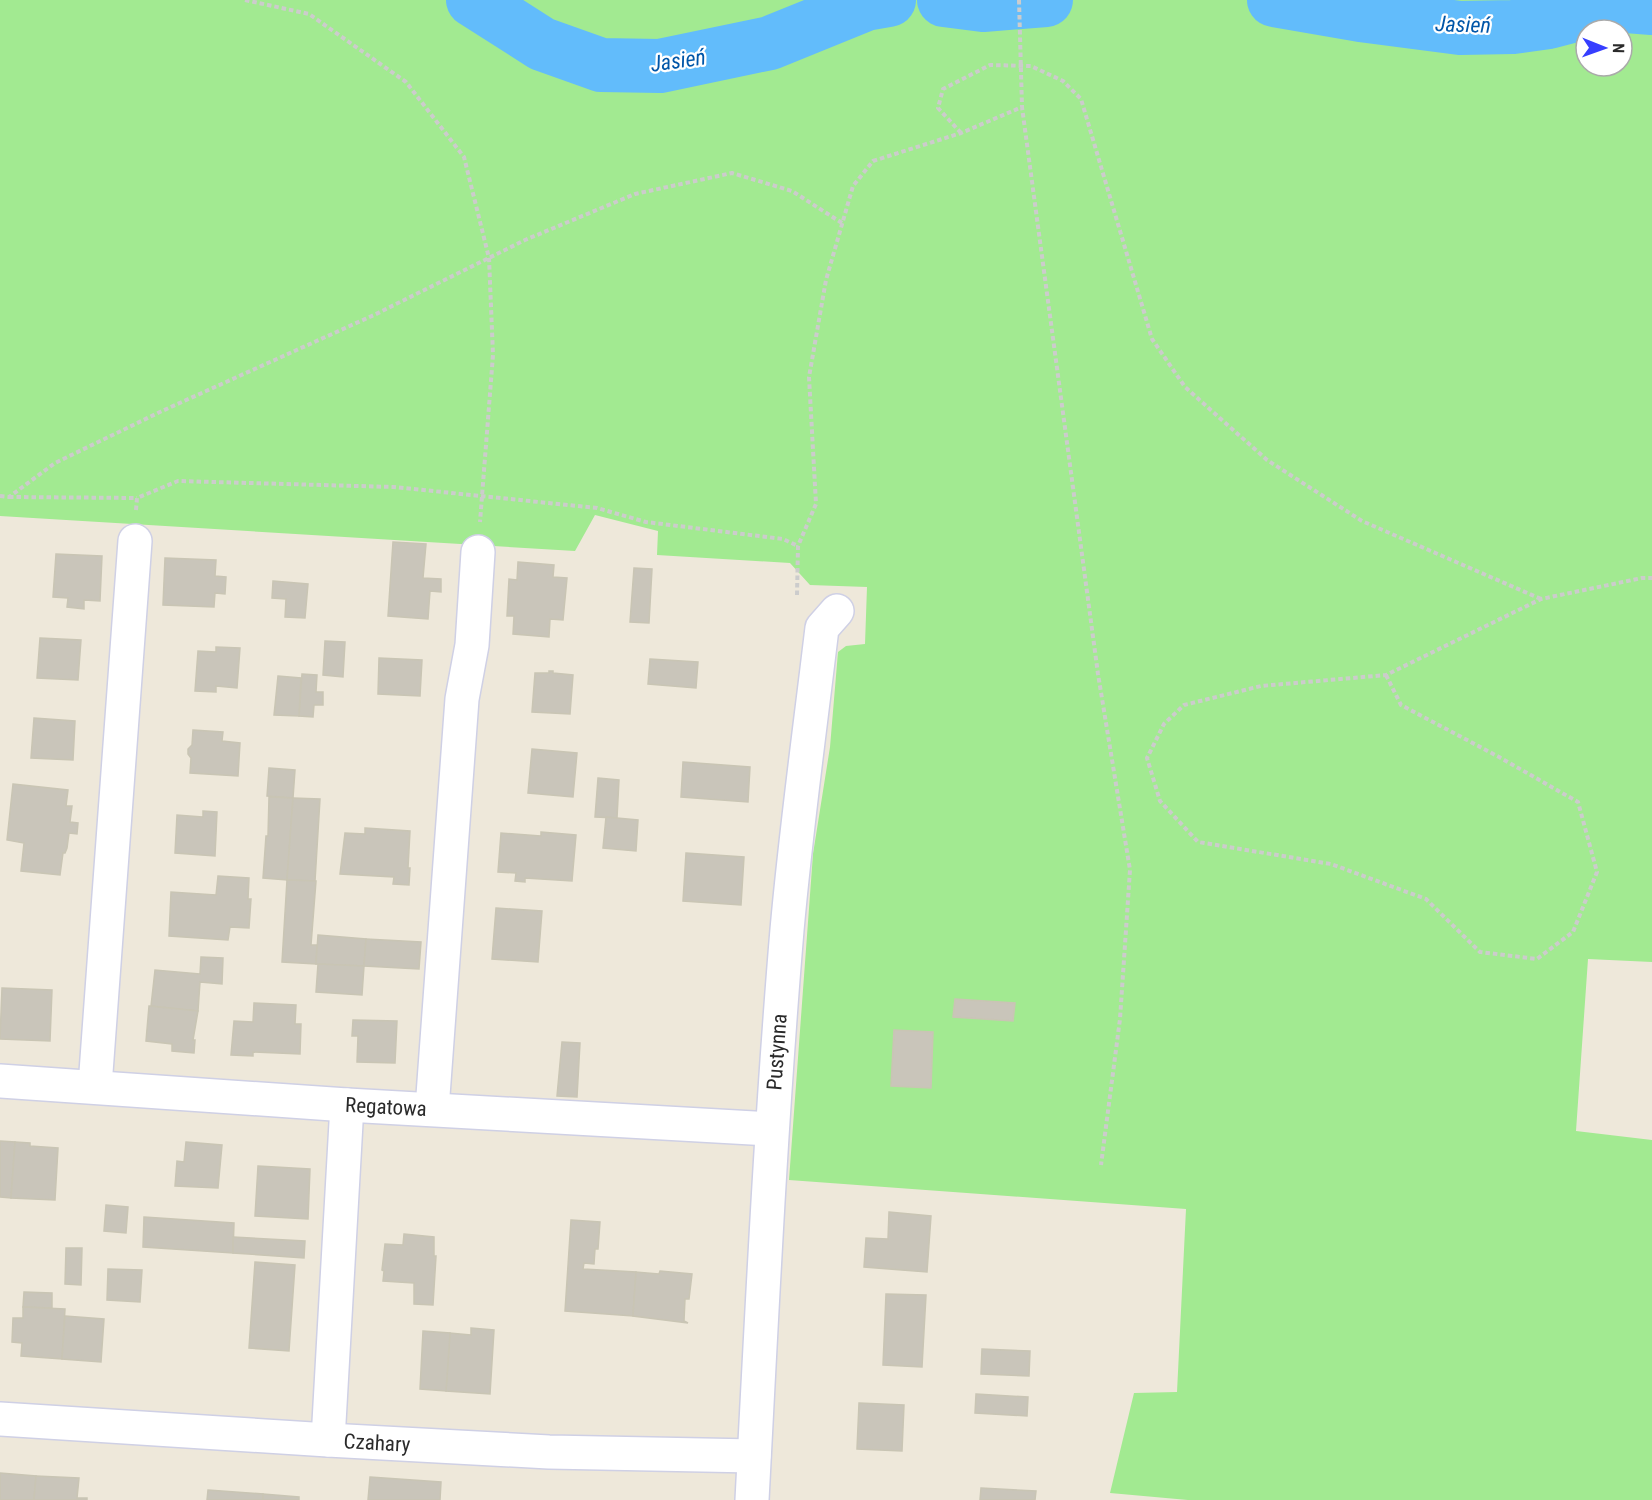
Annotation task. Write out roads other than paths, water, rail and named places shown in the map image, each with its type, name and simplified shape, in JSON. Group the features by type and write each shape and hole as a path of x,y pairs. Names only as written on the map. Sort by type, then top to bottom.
{"street":[{"path":"95,1086 135,541"},
{"path":"432,1109 462,699 472,645 478,552"},
{"name":"Pustynna","path":"752,1500 771,1129 797,829 822,628 837,611"},
{"name":"Regatowa","path":"0,1081 347,1105 771,1129"},
{"path":"328,1440 347,1105"},
{"name":"Czahary","path":"0,1419 549,1452 754,1456"}],"waterway":[{"name":"Jasień","path":"473,0 542,44 601,65 660,66 770,43 866,4 889,0"},
{"name":"Jasień","path":"944,0 983,5 1046,0"},
{"name":"Jasień","path":"1274,0 1360,15 1460,28 1513,27 1549,22 1614,5 1652,8"}]}
